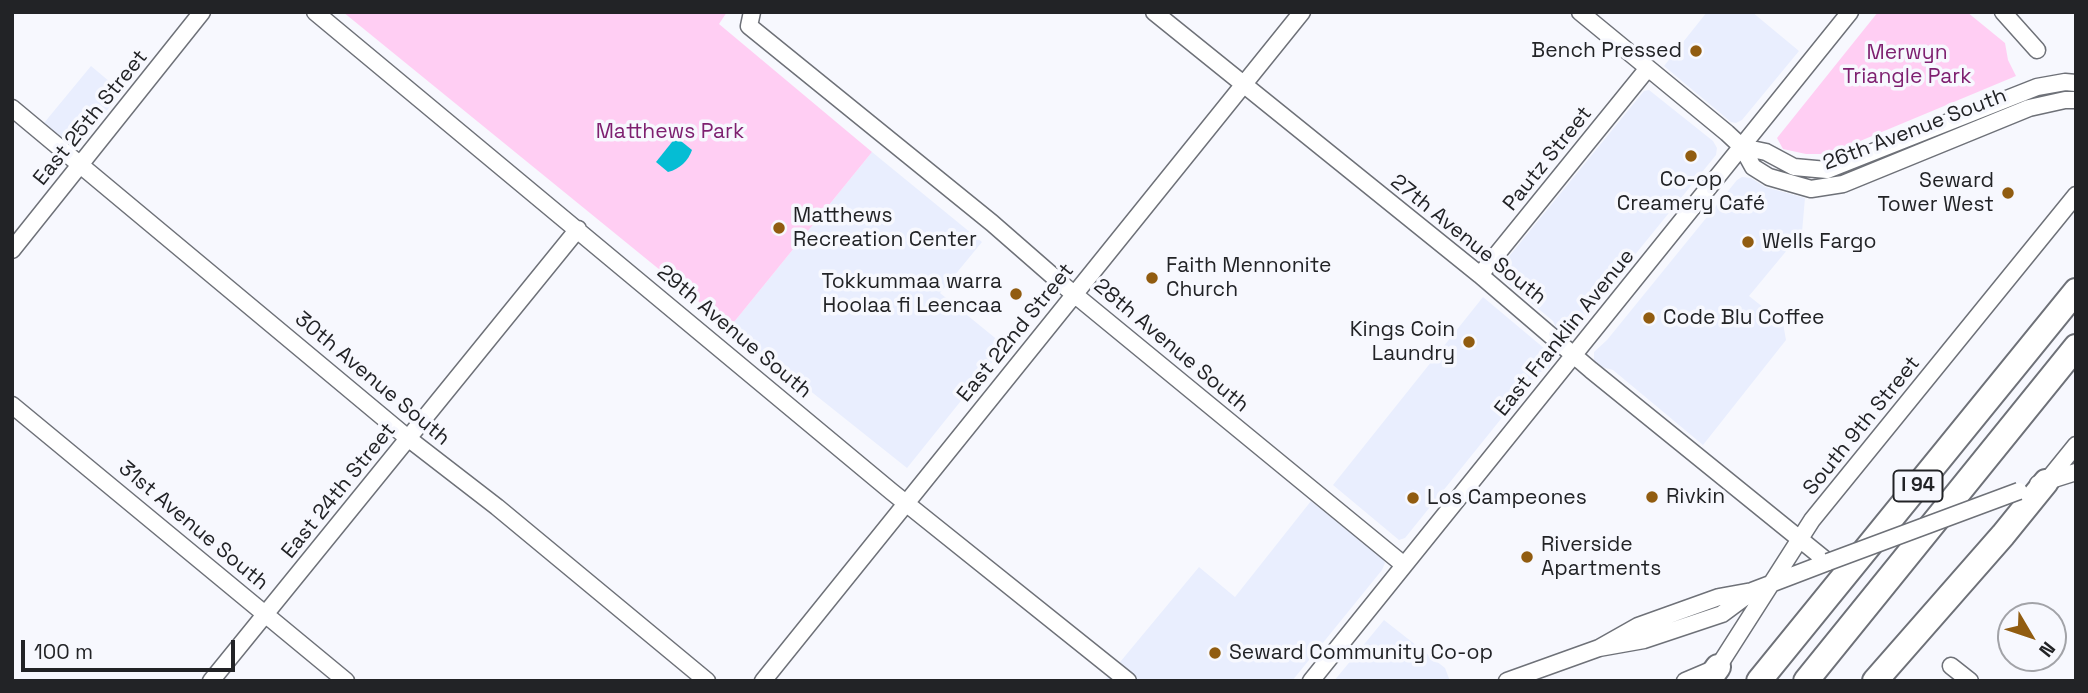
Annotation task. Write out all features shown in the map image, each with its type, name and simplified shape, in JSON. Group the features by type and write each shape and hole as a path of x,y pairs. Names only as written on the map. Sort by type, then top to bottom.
{"highway":[{"name":"I 94","path":"1759,681 2076,291"},
{"name":"I 94","path":"1806,681 2076,347"},
{"path":"1875,681 2046,482"}],"street":[{"name":"East 25th Street","path":"12,250 202,12"},
{"name":"29th Avenue South","path":"315,12 906,503 1128,681"},
{"name":"27th Avenue South","path":"1154,12 1480,275 1574,356 1823,558"},
{"name":"East 22nd Street","path":"763,681 1302,12"},
{"name":"26th Avenue South","path":"1580,12 1742,147 1753,167 1769,177 1811,189 1843,184 2029,108 2076,100"},
{"name":"East Franklin Avenue","path":"1311,681 1850,12"},
{"path":"2003,12 2038,50"},
{"name":"28th Avenue South","path":"750,19 1075,294 1405,565"},
{"name":"Pautz Street","path":"1480,275 1648,68"},
{"name":"26th Avenue South","path":"1742,147 1766,152 1794,167 1827,170 2037,87 2065,82 2076,83"},
{"name":"30th Avenue South","path":"12,108 409,439 497,507 707,681"},
{"name":"South 9th Street","path":"1685,681 1713,674 1812,520 2076,195"},
{"name":"East 24th Street","path":"211,681 578,229"},
{"name":"31st Avenue South","path":"12,405 346,681"},
{"path":"2046,482 2076,445"},
{"path":"1507,681 1599,648 1644,640 1722,614 1752,591 1798,573 1823,558 2076,472"},
{"path":"1951,666 1970,681"}],"shaded area":[{"path":"1707,12 1752,12 1799,51 1742,120 1736,123 1731,122 1664,66"},
{"path":"91,66 122,92 82,141 71,143 44,123"},
{"path":"1649,90 1713,141 1717,148 1716,155 1586,315 1579,331 1573,336 1565,336 1558,332 1553,321 1500,277 1502,265 1644,91"},
{"path":"872,152 982,242 940,293 1005,346 907,468 730,327"},
{"path":"1742,177 1751,178 1765,187 1805,198 1802,232 1749,296 1783,323 1786,340 1703,445 1613,370 1602,367 1594,360 1594,352 1607,340"},
{"path":"1483,297 1551,354 1550,368 1538,373 1405,538 1399,540 1333,485"},
{"path":"1311,501 1382,557 1385,563 1292,681 1106,679 1199,567 1235,597"},
{"path":"1384,620 1445,668 1450,681 1334,681"}],"green space":[{"name":"Matthews Park","path":"343,12 727,12 719,24 872,152 730,327"},
{"name":"Merwyn Triangle Park","path":"1878,12 1967,12 2005,43 2008,60 2016,76 1829,154 1806,154 1783,149 1777,138"}],"water":[{"path":"676,137 692,150 683,164 668,172 656,162"}],"place":[{"name":"Bench Pressed","path":"1696,51"},
{"name":"Co-op Creamery Café","path":"1691,156"},
{"name":"Seward Tower West","path":"2008,193"},
{"name":"Matthews Recreation Center","path":"779,228"},
{"name":"Wells Fargo","path":"1748,242"},
{"name":"Faith Mennonite Church","path":"1152,278"},
{"name":"Tokkummaa warra Hoolaa fi Leencaa","path":"1016,294"},
{"name":"Code Blu Coffee","path":"1649,318"},
{"name":"Kings Coin Laundry","path":"1469,342"},
{"name":"Rivkin","path":"1652,497"},
{"name":"Los Campeones","path":"1413,498"},
{"name":"Riverside Apartments","path":"1527,557"},
{"name":"Seward Community Co-op","path":"1215,653"}]}
